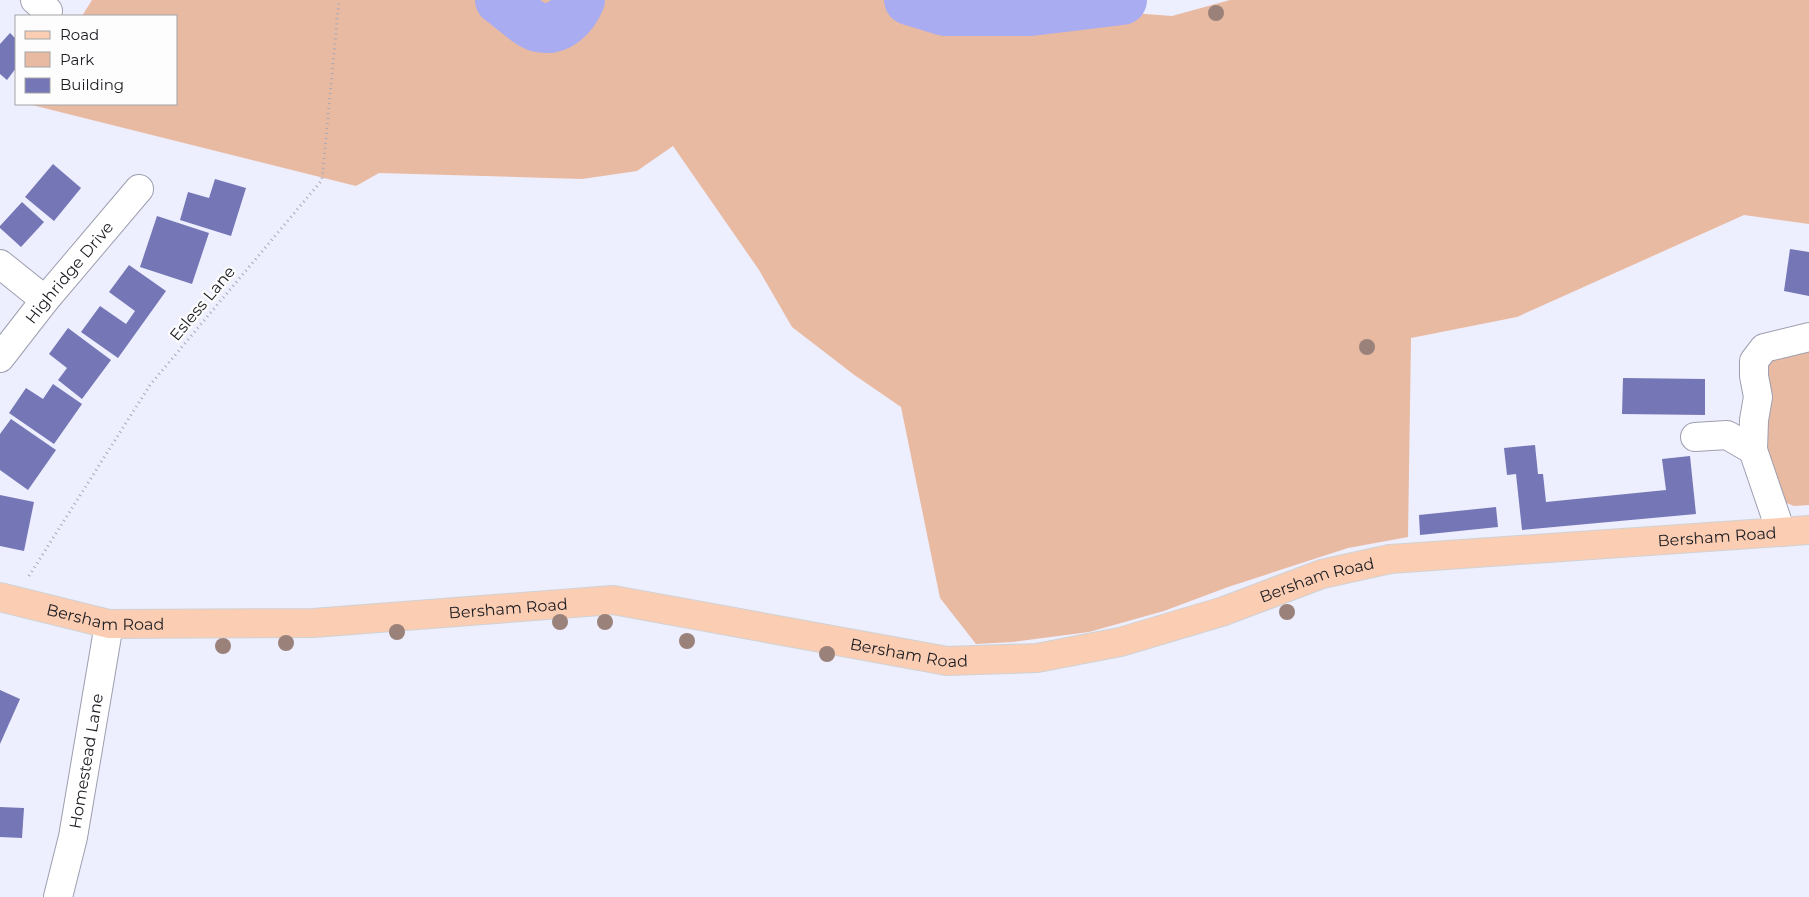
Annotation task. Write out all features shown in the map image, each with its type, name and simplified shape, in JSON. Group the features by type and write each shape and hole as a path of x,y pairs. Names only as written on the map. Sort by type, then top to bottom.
{"main road":[{"name":"Bersham Road","path":"7,599 109,624 313,623 613,600 947,662 1037,658 1120,642 1224,611 1322,574 1390,559 1809,530"}],"street":[{"name":"Highridge Drive","path":"0,358 45,300 140,189"},
{"path":"0,264 45,300"},
{"path":"1781,532 1753,450 1754,420 1758,397 1754,376 1754,361 1764,348 1809,337"},
{"path":"1695,437 1727,435 1753,450"},
{"name":"Homestead Lane","path":"58,897 72,837 109,624"}],"path":[{"name":"Esless Lane","path":"7,599 150,385 322,180 339,0"}],"green space":[{"path":"92,0 478,0 487,6 520,20 534,31 548,19 515,0 574,0 566,11 583,27 590,19 594,0 1098,0 1119,12 1172,16 1230,0 1809,0 1809,224 1744,215 1517,317 1411,338 1408,537 1348,548 1228,587 1164,611 1089,632 1013,642 976,644 940,598 901,407 853,374 792,327 759,270 673,146 637,171 582,179 379,173 356,186 32,105 178,105 178,15 83,15","holes":["944,3 1038,3 1013,31 968,31 938,25"]},
{"path":"1809,347 1809,505 1794,506 1779,500 1763,463 1761,363"}],"building":[{"path":"10,33 15,38 15,69 7,80 0,74 0,44"},
{"path":"53,164 81,188 54,221 25,197"},
{"path":"215,179 246,188 231,236 180,220 188,192 209,198"},
{"path":"22,202 44,222 21,247 0,226"},
{"path":"157,216 209,233 192,284 140,267"},
{"path":"1790,249 1809,252 1809,296 1784,291"},
{"path":"129,265 166,291 118,358 81,332 100,306 126,324 135,311 109,292"},
{"path":"68,328 111,360 82,399 58,380 67,368 49,354"},
{"path":"1623,378 1705,379 1705,415 1622,414"},
{"path":"53,384 82,404 54,444 9,413 26,388 43,399"},
{"path":"11,419 56,450 28,490 0,470 0,434"},
{"path":"1535,445 1538,474 1543,474 1546,502 1666,490 1662,459 1690,456 1696,514 1522,530 1516,474 1507,475 1504,448"},
{"path":"0,495 34,502 24,551 0,546"},
{"path":"1496,507 1498,527 1420,535 1419,515"},
{"path":"0,690 20,699 0,744"},
{"path":"0,807 24,808 22,838 0,837"}],"waterway":[{"path":"500,0 534,26 545,28 564,22 580,0"},
{"path":"909,0 945,11 1031,11 1122,0"}]}
